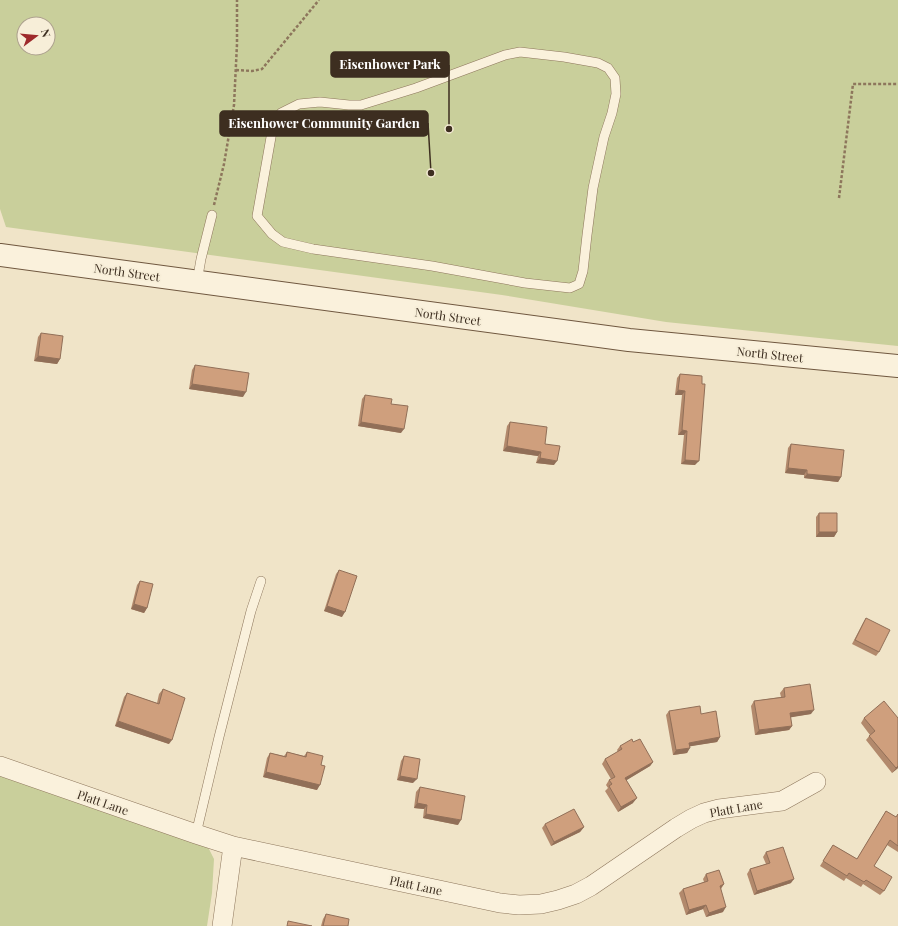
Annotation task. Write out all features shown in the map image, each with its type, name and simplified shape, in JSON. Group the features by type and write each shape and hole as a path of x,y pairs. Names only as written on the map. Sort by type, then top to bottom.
{"main road":[{"name":"North Street","path":"0,255 630,340 898,366"}],"street":[{"name":"Platt Lane","path":"0,766 233,846 500,903 519,904 541,904 576,894 591,886 691,819 719,809 782,800 816,782"},
{"path":"222,926 233,846"}],"lane":[{"path":"520,52 598,63 608,68 615,78 616,94 604,137 593,188 583,271 579,284 570,288 525,283 432,266 313,249 283,242 272,234 257,216 268,154 273,126 281,113 299,104 320,102 349,105 361,104 416,88 505,55 520,52"},
{"path":"197,282 212,215"},
{"path":"196,834 251,611 261,580"}],"path":[{"path":"212,215 224,164 234,104 237,0"},
{"path":"236,70 252,71 262,69 319,0"},
{"path":"839,198 853,84 898,84"}],"green space":[{"path":"0,0 898,0 898,346 666,322 502,295 6,227 0,209"},
{"path":"0,773 197,836 209,849 214,859 212,893 207,926 0,926"}],"building":[{"path":"41,333 63,336 60,359 38,356"},
{"path":"195,365 249,373 246,392 192,384"},
{"path":"680,374 702,376 702,384 705,384 699,461 685,460 687,431 682,430 685,391 678,390"},
{"path":"365,395 392,399 391,404 408,406 404,429 361,422"},
{"path":"510,422 547,427 545,444 560,446 557,461 540,458 541,452 507,446"},
{"path":"791,444 844,450 841,477 807,474 807,470 788,468"},
{"path":"819,513 837,513 837,532 819,532"},
{"path":"339,570 357,576 345,612 327,606"},
{"path":"140,581 153,584 147,608 134,604"},
{"path":"866,618 890,630 879,652 855,640"},
{"path":"810,684 814,710 790,713 792,726 759,730 754,701 785,697 784,688"},
{"path":"163,689 185,698 172,740 118,721 127,693 159,704"},
{"path":"884,701 898,718 898,766 896,768 869,736 875,731 864,718"},
{"path":"700,706 701,714 716,711 720,737 689,743 690,748 676,750 669,711"},
{"path":"632,739 633,742 640,739 653,762 625,778 637,798 621,807 609,786 612,784 609,780 615,777 605,759 622,749 620,746"},
{"path":"287,752 306,757 307,752 323,756 321,765 325,766 320,785 266,772 270,753 286,757"},
{"path":"404,756 420,759 417,779 400,776"},
{"path":"420,787 465,796 461,820 426,814 427,805 417,803"},
{"path":"574,809 584,827 554,842 545,824"},
{"path":"886,811 896,817 898,814 898,846 890,840 874,866 892,877 884,891 866,880 864,882 849,873 847,876 823,861 833,845 857,859"},
{"path":"783,847 794,879 757,891 750,869 770,863 766,852"},
{"path":"719,870 724,884 720,886 726,907 709,913 706,905 689,910 683,889 708,881 706,874"},
{"path":"326,914 349,919 348,926 323,926"},
{"path":"288,921 312,926 287,926"}],"place":[{"name":"Eisenhower Park","path":"449,129"},
{"name":"Eisenhower Community Garden","path":"431,173"}]}
